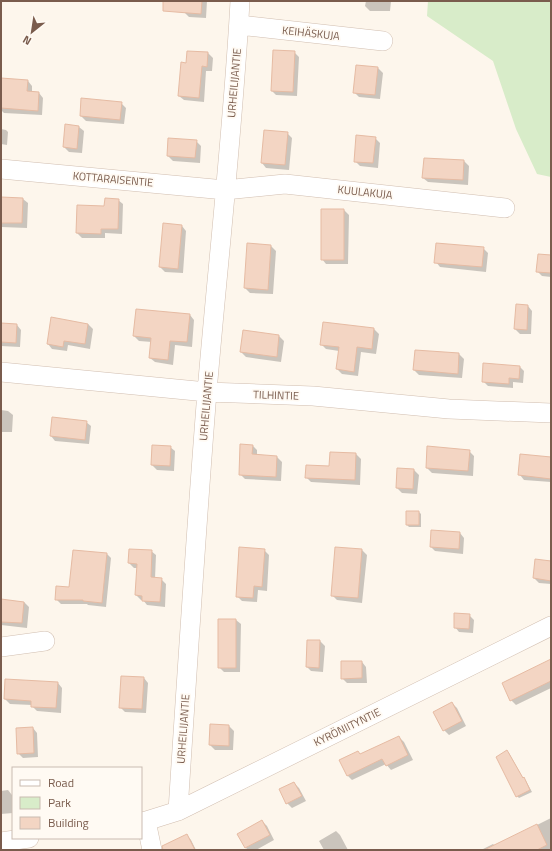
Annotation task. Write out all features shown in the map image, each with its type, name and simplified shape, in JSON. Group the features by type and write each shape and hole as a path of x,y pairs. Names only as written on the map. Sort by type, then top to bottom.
{"street":[{"name":"URHEILIJANTIE","path":"178,811 207,392 240,1"},
{"name":"KEIHÄSKUJA","path":"238,25 383,41"},
{"name":"KOTTARAISENTIE","path":"1,169 225,190"},
{"name":"KUULAKUJA","path":"225,190 285,184 505,208"},
{"name":"TILHINTIE","path":"1,372 207,392 313,396 449,409 551,413"},
{"name":"KYRÖNIITYNTIE","path":"143,822 178,811 551,626"},
{"path":"1,647 45,641"},
{"path":"143,822 152,850"},
{"path":"1,842 22,839"}],"green space":[{"path":"428,1 551,1 551,177 537,174 516,129 493,61 427,16"}],"building":[{"path":"163,1 202,1 201,14 163,11"},
{"path":"273,50 295,51 293,92 271,91"},
{"path":"187,51 208,52 207,67 202,66 199,98 178,96 181,62 186,63"},
{"path":"356,65 378,67 375,95 353,93"},
{"path":"1,78 28,80 27,91 39,92 38,111 1,108"},
{"path":"81,98 122,102 120,120 80,116"},
{"path":"65,124 79,126 77,149 63,147"},
{"path":"264,130 288,132 285,165 261,163"},
{"path":"356,135 376,137 373,163 354,162"},
{"path":"168,138 197,140 195,158 167,156"},
{"path":"424,158 464,160 463,180 422,178"},
{"path":"1,197 23,198 22,223 1,223"},
{"path":"105,198 119,199 118,229 101,229 101,234 76,233 77,205 104,206"},
{"path":"321,209 344,209 344,260 321,260"},
{"path":"163,223 182,225 178,269 159,267"},
{"path":"247,243 271,245 268,290 244,288"},
{"path":"436,243 484,247 482,267 434,263"},
{"path":"538,254 551,255 551,273 536,272"},
{"path":"516,304 528,305 527,330 514,329"},
{"path":"136,309 190,314 187,342 170,341 168,360 149,358 151,338 133,336"},
{"path":"51,317 88,324 85,344 64,341 63,347 47,344"},
{"path":"323,322 374,328 372,349 357,347 354,372 336,369 339,347 320,345"},
{"path":"1,323 17,324 16,343 1,342"},
{"path":"243,330 279,335 277,357 240,352"},
{"path":"415,350 459,353 458,374 413,370"},
{"path":"483,363 520,366 519,379 509,378 509,384 482,382"},
{"path":"52,417 87,421 85,440 50,436"},
{"path":"240,444 253,445 252,454 277,456 276,477 239,475"},
{"path":"152,445 171,446 170,466 151,465"},
{"path":"427,446 470,450 468,471 426,468"},
{"path":"330,452 356,453 355,480 305,478 306,465 329,466"},
{"path":"520,454 551,457 551,479 518,475"},
{"path":"397,468 414,469 413,489 396,488"},
{"path":"406,511 419,511 419,525 406,525"},
{"path":"431,530 460,532 459,549 430,547"},
{"path":"239,547 265,549 262,587 254,586 253,598 236,597"},
{"path":"335,547 362,549 358,598 331,596"},
{"path":"129,549 152,550 151,577 162,578 160,602 142,601 142,596 135,595 137,564 128,563"},
{"path":"73,550 107,553 102,603 83,600 55,600 56,586 69,587"},
{"path":"535,559 551,561 551,581 533,578"},
{"path":"1,599 24,602 22,623 1,622"},
{"path":"454,613 470,614 469,629 454,628"},
{"path":"218,619 236,619 236,668 218,668"},
{"path":"307,640 320,640 319,668 306,667"},
{"path":"551,659 551,681 510,701 502,683"},
{"path":"341,661 362,661 362,678 341,679"},
{"path":"121,676 144,677 142,709 119,708"},
{"path":"5,679 58,682 56,708 31,707 31,701 4,699"},
{"path":"452,702 462,721 443,731 433,712"},
{"path":"210,724 229,725 229,746 209,745"},
{"path":"33,727 34,753 17,754 16,728"},
{"path":"399,736 408,755 386,766 382,759 347,776 339,760 358,751 360,754"},
{"path":"507,750 523,778 524,777 530,790 516,797 496,757"},
{"path":"294,782 302,796 286,804 279,789"},
{"path":"262,820 270,835 245,848 237,834"},
{"path":"537,824 547,845 537,850 484,850"},
{"path":"187,834 195,850 163,850 162,846"}]}
